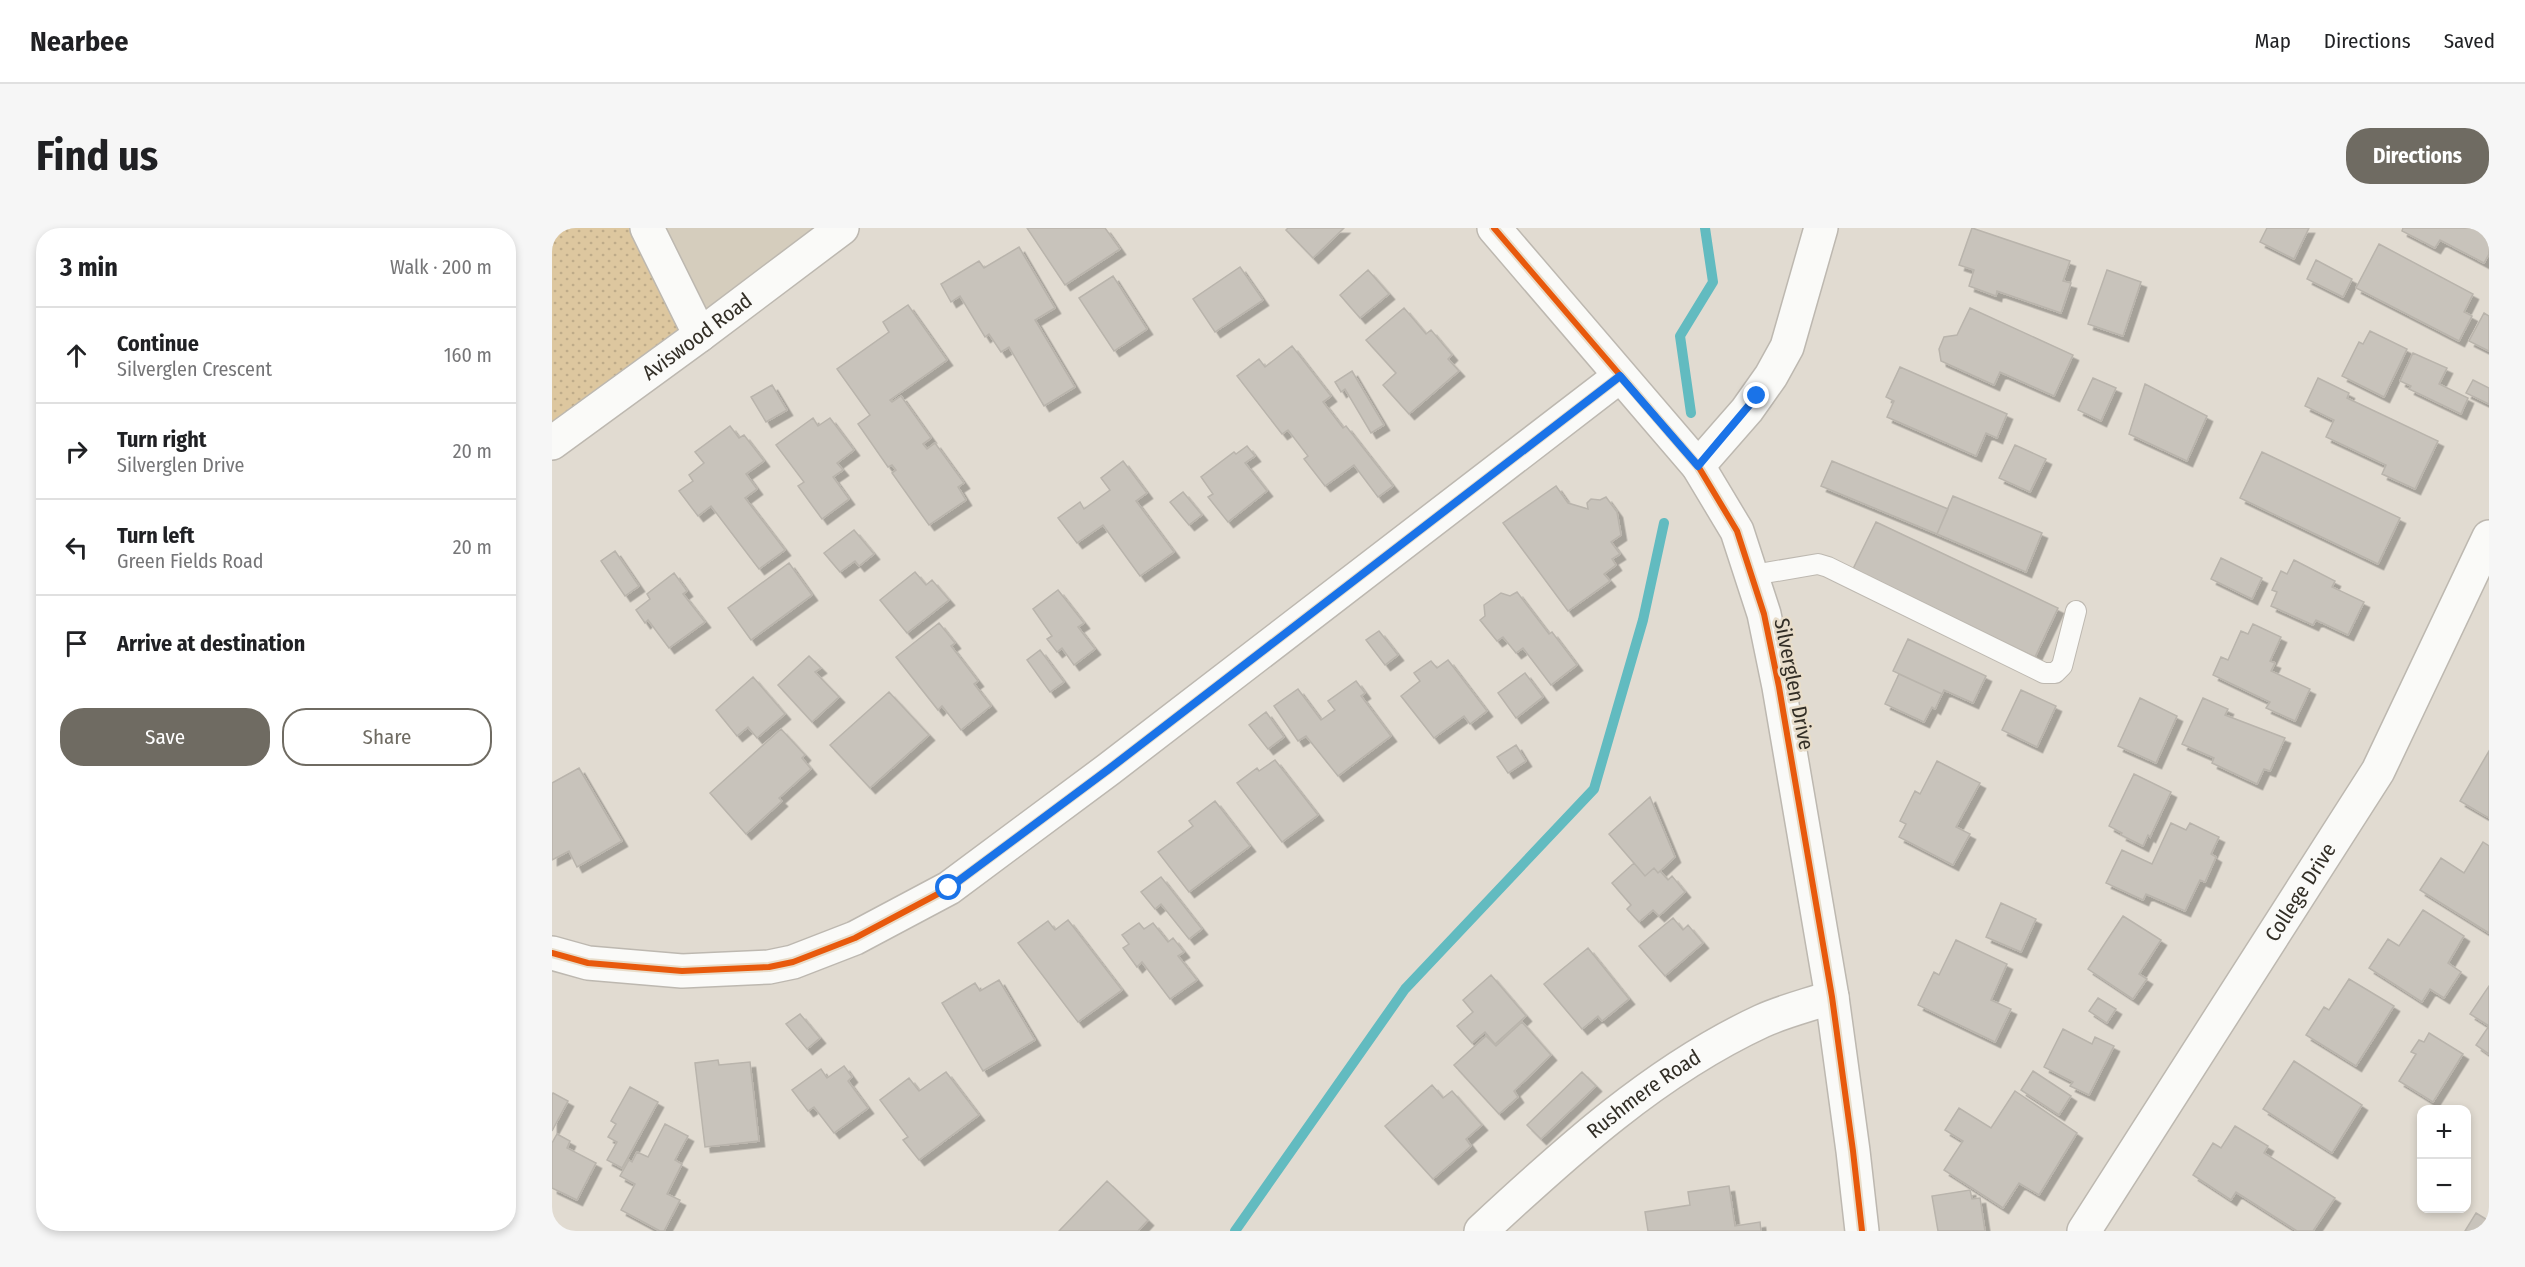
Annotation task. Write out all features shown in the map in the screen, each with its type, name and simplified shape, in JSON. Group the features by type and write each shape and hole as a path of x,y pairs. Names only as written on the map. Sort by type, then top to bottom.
{"street":[{"path":"647,228 700,335"},
{"name":"Aviswood Road","path":"552,442 842,228"},
{"name":"Silverglen Drive","path":"1494,228 1698,466 1737,531 1764,614 1779,687 1832,997 1862,1231"},
{"path":"1698,466 1747,410 1771,376 1787,347 1821,228"},
{"path":"552,953 588,963 682,971 769,967 793,962 855,938 949,888 1620,376"},
{"name":"College Drive","path":"2084,1231 2378,771 2489,537"},
{"name":"Rushmere Road","path":"1481,1231 1564,1156 1630,1102 1677,1070 1763,1020 1832,997"}],"lane":[{"path":"1752,575 1818,564 1828,567 2044,673 2055,673 2062,666 2076,611"}],"shaded area":[{"path":"552,228 646,228 700,336 552,445"},
{"path":"646,228 845,228 700,336"}],"building":[{"path":"1027,228 1105,228 1120,249 1065,285"},
{"path":"1288,228 1344,228 1313,258 1286,230"},
{"path":"1972,228 2070,261 2063,281 2071,283 2061,313 1997,291 1996,296 1969,286 1974,270 1959,265"},
{"path":"2267,228 2309,228 2294,259 2260,242"},
{"path":"2403,228 2489,228 2489,254 2484,263 2440,240 2435,248 2402,231"},
{"path":"2379,244 2473,294 2464,312 2472,316 2459,341 2356,288"},
{"path":"1019,247 1055,308 1035,320 1075,387 1044,406 1009,347 1001,352 989,334 985,337 960,296 951,302 941,284 979,261 984,268"},
{"path":"2316,260 2352,279 2343,297 2307,279"},
{"path":"1240,267 1263,300 1215,332 1193,299"},
{"path":"1368,270 1389,294 1360,318 1340,295"},
{"path":"2107,270 2141,282 2123,336 2088,324"},
{"path":"1113,276 1147,329 1114,351 1079,298"},
{"path":"908,305 947,360 890,400 892,402 901,396 931,438 923,444 927,449 935,443 964,483 958,487 966,500 929,525 892,473 896,470 892,465 888,467 858,424 870,415 837,369 889,332 883,322"},
{"path":"1404,308 1426,334 1431,330 1452,355 1448,359 1459,371 1409,414 1383,385 1396,373 1366,340"},
{"path":"1970,308 2073,355 2054,396 2000,372 1994,385 1941,361 1939,349 1944,337 1957,335"},
{"path":"2484,313 2489,316 2489,351 2469,341"},
{"path":"2370,331 2407,349 2384,397 2342,376 2359,342 2363,344"},
{"path":"1292,346 1331,396 1323,402 1343,428 1346,426 1393,486 1378,497 1354,465 1325,486 1304,459 1308,456 1288,430 1282,434 1237,376 1259,359 1265,367"},
{"path":"2413,353 2447,368 2439,384 2468,398 2461,414 2409,389 2411,386 2400,381"},
{"path":"1900,367 2007,414 1997,438 1986,433 1976,456 1887,417 1894,401 1886,397"},
{"path":"1352,371 1384,425 1371,433 1345,389 1341,392 1335,382"},
{"path":"2093,378 2116,388 2101,421 2078,410"},
{"path":"2318,378 2349,393 2347,398 2438,441 2415,489 2382,474 2386,465 2326,437 2334,420 2305,406"},
{"path":"2473,380 2489,388 2489,404 2466,393"},
{"path":"2145,384 2207,416 2187,461 2129,434"},
{"path":"772,385 787,410 766,422 751,397"},
{"path":"813,418 818,426 830,418 854,450 837,463 843,470 833,477 849,499 822,519 798,486 804,482 776,445"},
{"path":"730,426 739,438 744,435 764,461 746,474 757,489 745,498 785,550 759,569 711,506 698,516 679,491 693,481 689,475 704,463 695,452"},
{"path":"2015,445 2046,459 2030,492 1999,478"},
{"path":"1247,446 1255,456 1245,463 1267,491 1228,522 1208,497 1213,494 1201,477 1234,452 1236,454"},
{"path":"2262,452 2400,518 2378,564 2240,498"},
{"path":"1123,461 1147,493 1136,501 1174,552 1140,576 1103,525 1077,543 1058,518 1080,502 1084,509 1110,490 1101,478"},
{"path":"1832,461 1948,509 1937,534 1821,486"},
{"path":"1556,486 1568,503 1588,509 1587,503 1591,499 1600,500 1606,497 1617,512 1621,535 1611,542 1620,554 1612,559 1616,565 1604,574 1610,581 1568,611 1503,523"},
{"path":"1183,492 1202,515 1189,525 1170,502"},
{"path":"1953,496 2042,533 2026,572 1937,534"},
{"path":"1876,522 2058,608 2035,657 1852,571"},
{"path":"854,530 874,554 859,566 855,561 840,572 824,553"},
{"path":"615,551 639,586 625,596 601,561"},
{"path":"2221,558 2262,578 2252,599 2211,579"},
{"path":"2294,560 2335,581 2332,587 2364,602 2348,635 2316,620 2313,625 2271,606 2277,592 2272,590 2281,571 2287,574"},
{"path":"789,563 812,595 751,640 728,608"},
{"path":"915,572 926,585 932,580 949,600 907,633 880,600"},
{"path":"674,573 687,591 683,594 705,622 669,648 648,620 645,623 636,610 650,599 647,594"},
{"path":"1058,590 1084,623 1078,627 1095,649 1074,665 1062,648 1057,652 1047,639 1052,636 1033,609"},
{"path":"1517,592 1549,634 1552,632 1577,665 1551,685 1523,648 1516,653 1503,637 1497,641 1480,620 1485,616 1484,605 1501,593 1510,596"},
{"path":"939,623 955,643 951,646 978,681 974,684 991,706 961,730 942,706 938,710 896,657"},
{"path":"2253,624 2281,637 2270,661 2275,663 2271,671 2310,689 2295,721 2266,708 2270,702 2213,675 2221,657 2228,660 2241,631 2248,634"},
{"path":"1379,631 1398,655 1385,665 1366,640"},
{"path":"1908,639 1986,676 1973,703 1944,690 1942,694 1893,671"},
{"path":"1040,650 1064,682 1050,692 1027,660"},
{"path":"809,656 821,668 815,672 839,697 812,722 778,685"},
{"path":"1448,660 1487,711 1470,724 1464,716 1434,738 1401,696 1420,681 1414,673 1431,661 1437,668"},
{"path":"1525,673 1543,697 1516,718 1498,693"},
{"path":"1899,674 1942,694 1935,709 1932,707 1924,722 1885,704"},
{"path":"753,677 785,714 757,738 748,727 737,736 716,710"},
{"path":"1356,681 1365,693 1361,696 1391,736 1338,776 1306,736 1298,741 1274,706 1298,689 1321,720 1335,710 1328,701"},
{"path":"2021,690 2056,706 2037,747 2002,730"},
{"path":"889,692 929,735 870,788 830,745"},
{"path":"2140,698 2177,716 2156,763 2118,746"},
{"path":"2203,698 2228,709 2225,715 2285,738 2270,771 2264,769 2257,784 2212,763 2214,758 2182,744"},
{"path":"1266,712 1284,737 1268,749 1249,725"},
{"path":"781,729 805,755 802,758 811,769 779,798 782,801 746,834 710,793"},
{"path":"1516,745 1526,761 1508,773 1497,757"},
{"path":"2489,751 2489,818 2460,801"},
{"path":"1275,760 1318,815 1282,842 1237,783 1257,768 1259,771"},
{"path":"1937,761 1980,783 1956,827 1970,834 1953,865 1899,837 1906,824 1900,821 1915,791 1920,794"},
{"path":"579,768 622,841 577,867 569,851 552,860 552,783"},
{"path":"2134,774 2171,792 2150,837 2148,835 2143,846 2109,826"},
{"path":"1650,797 1675,857 1658,873 1654,868 1645,876 1609,834"},
{"path":"1215,801 1250,846 1189,892 1158,852 1193,826 1189,821"},
{"path":"2171,823 2186,830 2190,823 2219,837 2211,854 2216,857 2205,882 2200,880 2185,911 2146,894 2143,900 2106,883 2122,850 2152,864"},
{"path":"2483,842 2489,846 2489,933 2420,890 2441,858 2464,873"},
{"path":"1634,863 1645,876 1654,868 1668,880 1672,876 1685,892 1659,916 1653,910 1639,922 1627,909 1631,905 1612,883"},
{"path":"1161,877 1202,929 1189,939 1161,904 1155,909 1141,892"},
{"path":"2001,903 2036,919 2021,952 1986,937"},
{"path":"2423,910 2464,936 2448,963 2461,972 2444,998 2430,989 2422,1002 2369,968 2388,939 2399,946"},
{"path":"2123,916 2161,940 2139,974 2147,979 2133,999 2088,969"},
{"path":"1673,918 1683,930 1688,925 1703,943 1665,976 1639,946"},
{"path":"1068,920 1122,990 1078,1022 1018,943 1048,921 1055,930"},
{"path":"1139,923 1144,929 1153,923 1168,942 1173,938 1184,952 1178,956 1197,980 1170,999 1142,962 1137,967 1123,948 1129,944 1122,935"},
{"path":"1956,940 2007,964 1991,1000 2011,1009 1995,1042 1918,1005 1934,972 1939,975"},
{"path":"1588,948 1629,999 1602,1021 1598,1016 1582,1029 1544,984"},
{"path":"1491,975 1526,1016 1495,1044 1485,1032 1472,1043 1457,1026 1473,1012 1463,1000"},
{"path":"2349,979 2394,1006 2356,1066 2306,1035 2324,1007 2329,1010"},
{"path":"999,980 1035,1040 983,1071 942,1003 975,983 980,991"},
{"path":"2489,986 2489,1026 2470,1014"},
{"path":"2098,998 2116,1009 2107,1023 2089,1011"},
{"path":"800,1014 820,1038 807,1049 786,1024"},
{"path":"1522,1022 1551,1055 1514,1091 1518,1097 1499,1114 1454,1065 1486,1036 1496,1046"},
{"path":"2489,1026 2489,1054 2476,1045"},
{"path":"2063,1029 2092,1044 2095,1037 2114,1046 2089,1095 2070,1086 2073,1082 2044,1067"},
{"path":"2429,1033 2463,1054 2433,1102 2399,1081 2416,1054 2411,1052 2419,1040 2424,1042"},
{"path":"718,1060 719,1065 750,1062 759,1141 705,1147 695,1063"},
{"path":"2294,1061 2362,1105 2332,1153 2263,1109"},
{"path":"844,1066 852,1077 848,1081 868,1108 834,1133 814,1107 808,1111 792,1090 821,1069 827,1078"},
{"path":"2033,1071 2071,1096 2059,1115 2021,1090"},
{"path":"946,1072 979,1115 919,1160 903,1140 908,1137 880,1100 909,1078 919,1091"},
{"path":"1582,1072 1596,1086 1541,1139 1527,1125"},
{"path":"1432,1085 1443,1098 1452,1091 1482,1125 1466,1139 1471,1146 1433,1179 1385,1126"},
{"path":"630,1087 658,1102 622,1168 607,1160 617,1142 608,1137 616,1124 611,1121"},
{"path":"2015,1091 2077,1133 2039,1195 2019,1183 2003,1208 1944,1170 1963,1141 1945,1130 1959,1108 1991,1128"},
{"path":"553,1093 568,1101 552,1131 552,1095"},
{"path":"665,1124 688,1136 675,1160 682,1164 667,1194 680,1200 664,1231 660,1231 621,1210 635,1184 620,1176 629,1160 632,1162 637,1152 648,1157"},
{"path":"2235,1126 2268,1146 2264,1153 2335,1198 2313,1231 2297,1231 2236,1192 2231,1200 2193,1175 2213,1143 2221,1148"},
{"path":"557,1134 570,1141 567,1148 596,1163 577,1200 552,1188 552,1143"},
{"path":"1107,1181 1148,1220 1138,1231 1059,1231"},
{"path":"1729,1186 1735,1226 1760,1222 1761,1231 1648,1231 1645,1212 1690,1205 1688,1192"},
{"path":"1970,1190 1972,1199 1980,1198 1985,1231 1938,1231 1932,1196"},
{"path":"2476,1213 2489,1221 2489,1231 2465,1231"}],"waterway":[{"path":"1691,413 1680,336 1713,282 1705,228"},
{"path":"1235,1231 1405,989 1594,789 1643,620 1664,523"}],"cycle path":[{"path":"1494,228 1698,466 1737,531 1764,614 1779,687 1832,997 1862,1231"},
{"path":"552,953 588,963 682,971 769,967 793,962 855,938 949,888 1109,769 1620,376"}],"route":[{"path":"949,888 1109,769 1620,376 1698,466 1757,396"}]}
